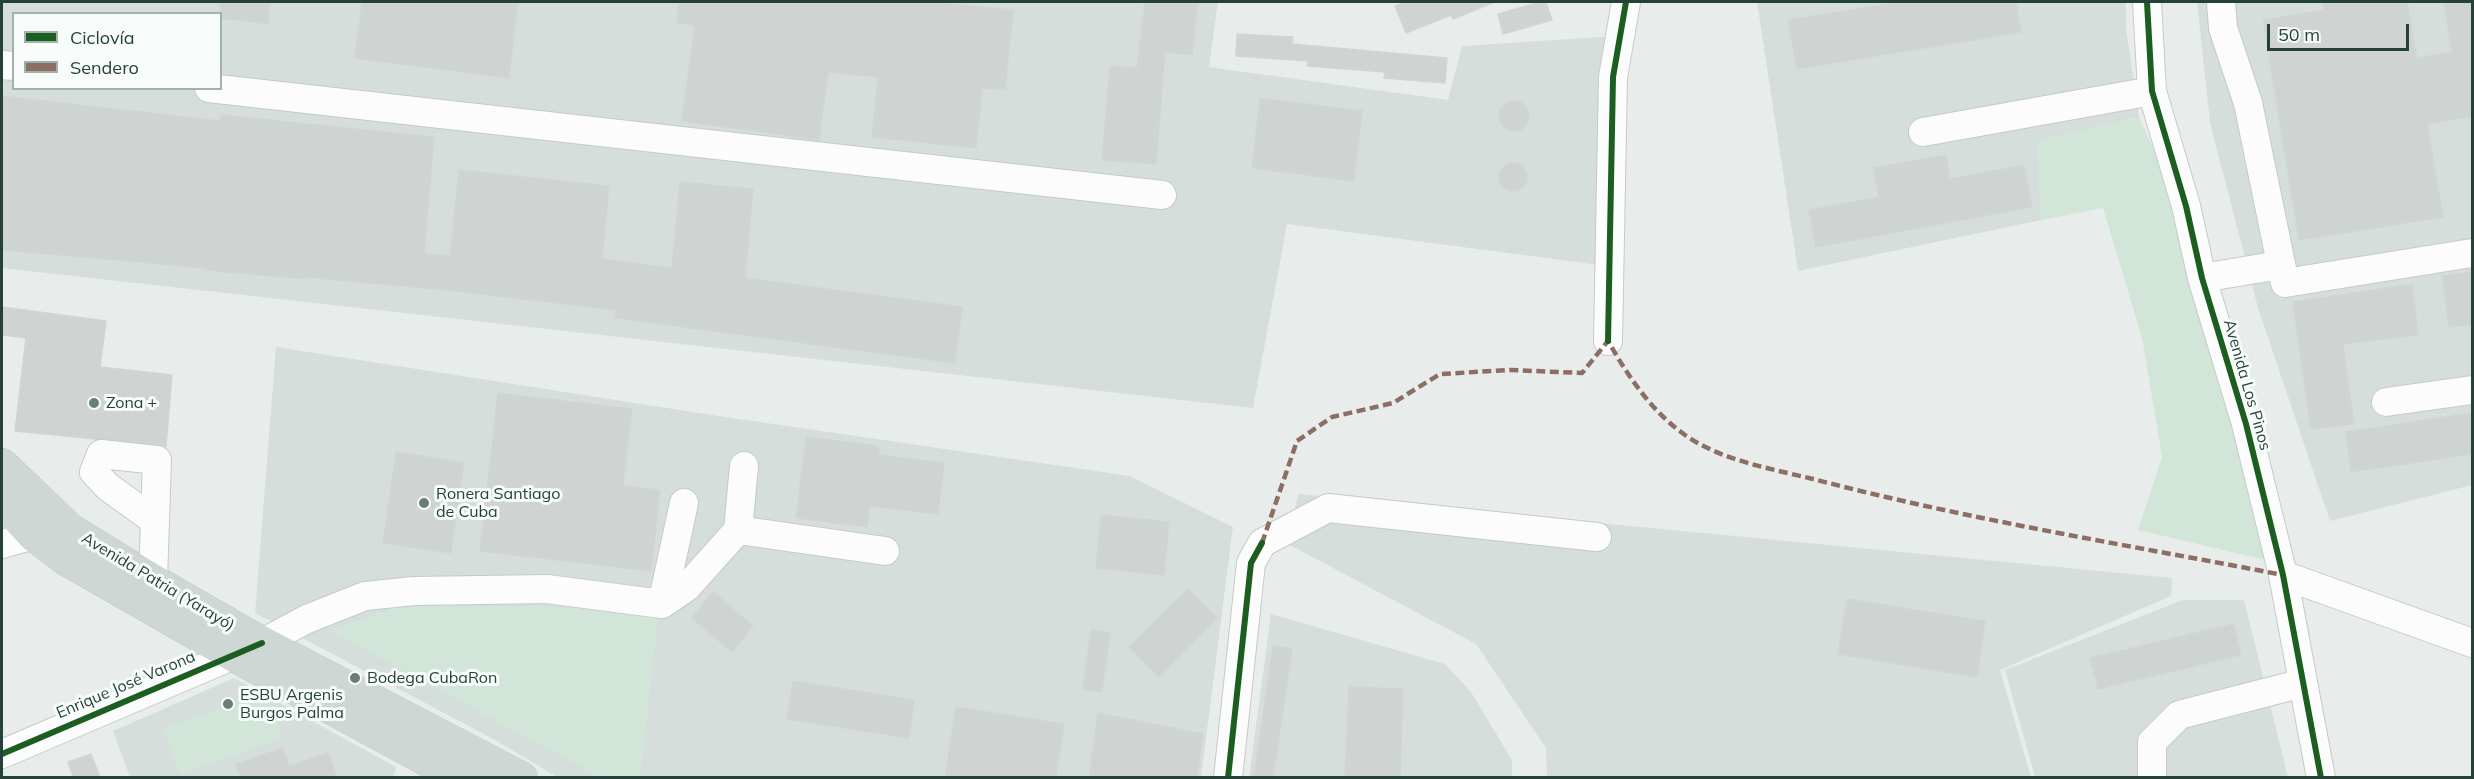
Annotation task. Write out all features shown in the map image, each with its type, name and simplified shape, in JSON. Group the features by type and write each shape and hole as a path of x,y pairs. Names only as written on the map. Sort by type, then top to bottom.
{"main road":[{"name":"Avenida Patria (Yarayó)","path":"2,465 70,530 153,581 262,643 521,777"},
{"name":"Avenida Patria (Yarayó)","path":"2,500 34,535 66,559 232,654 461,777"}],"street":[{"path":"1608,341 1614,77 1626,2"},
{"name":"Avenida Los Pinos","path":"2147,2 2152,91 2186,206 2202,278 2246,424 2283,575 2321,777"},
{"path":"2221,2 2223,28 2248,103 2285,283 2472,253"},
{"path":"222,89 1162,195"},
{"path":"1923,132 2152,91"},
{"path":"2202,278 2280,265"},
{"path":"2386,402 2472,390"},
{"path":"662,604 687,586 738,530 744,466"},
{"path":"662,604 684,503"},
{"path":"1228,777 1251,563 1263,543 1328,508 1597,537"},
{"path":"153,581 154,520"},
{"path":"738,530 885,551"},
{"path":"2,544 34,535"},
{"path":"2283,575 2472,643"},
{"name":"Enrique José Varona","path":"2,754 262,643 307,619 365,596 414,591 547,589 662,604"},
{"path":"2152,777 2152,742 2179,715 2303,683"}],"shaded area":[{"path":"2,2 1218,2 1209,67 1448,100 1462,46 1617,36 1599,265 1287,224 1253,408 2,268"},
{"path":"1757,2 2126,2 2126,27 2139,117 2038,141 2041,220 1798,271"},
{"path":"2197,2 2472,2 2472,485 2330,521 2258,308 2210,123"},
{"path":"276,347 712,415 1130,476 1233,527 1201,777 557,777 495,740 255,613"},
{"path":"1298,494 2172,578 2171,596 2000,670 2031,777 1547,777 1546,748 1476,644 1288,544"},
{"path":"2183,600 2244,600 2288,777 2035,777 2005,670"},
{"path":"1271,614 1445,664 1471,692 1512,760 1512,777 1249,778"},
{"name":"ESBU Argenis Burgos Palma","path":"234,678 396,767 393,778 130,777 113,731"}],"green space":[{"path":"2139,117 2158,159 2231,418 2266,560 2138,530 2162,457 2142,338 2103,208 2041,220 2038,140"},
{"path":"545,606 658,618 640,777 600,777 329,630 398,607"},
{"path":"267,693 283,738 180,773 164,728"}],"building":[{"path":"220,2 270,2 268,24 222,18 222,12 220,12"},
{"path":"362,2 518,2 509,78 355,58"},
{"path":"679,2 927,2 1013,10 1005,89 982,88 976,148 872,137 878,77 828,72 819,140 682,121 695,25 677,23"},
{"path":"1145,2 1198,2 1192,55 1165,52 1156,164 1102,160 1110,66 1137,68"},
{"path":"1406,2 1495,2 1453,19 1451,15 1406,33 1395,6"},
{"path":"1546,2 1552,20 1503,34 1498,14"},
{"path":"1901,2 2016,2 2021,32 1797,69 1788,20"},
{"path":"2322,2 2407,2 2417,58 2452,52 2444,2 2472,2 2472,116 2427,124 2443,217 2299,240 2263,20 2324,10"},
{"path":"1237,34 1293,37 1292,44 1447,58 1445,83 1384,78 1385,72 1307,66 1308,61 1236,56"},
{"path":"2,96 220,121 221,115 434,137 424,254 450,256 459,170 609,186 602,259 672,268 680,182 753,189 745,278 962,307 955,363 615,318 616,310 447,290 304,277 304,279 2,250"},
{"path":"1260,98 1362,111 1354,181 1252,168"},
{"path":"1514,101 1525,105 1529,116 1525,127 1514,131 1503,127 1499,116 1503,105"},
{"path":"1946,155 1950,179 2024,165 2032,207 1816,247 1809,210 1879,197 1873,168"},
{"path":"1513,163 1523,167 1527,177 1523,187 1513,191 1503,187 1499,177 1503,167"},
{"path":"2472,272 2472,325 2449,327 2442,276"},
{"path":"2412,284 2418,335 2343,344 2354,424 2311,429 2293,302"},
{"name":"Zona +","path":"2,307 106,321 100,367 172,375 166,446 15,431 26,338 2,335"},
{"path":"498,393 632,409 623,486 660,490 651,571 480,551"},
{"path":"2472,413 2472,454 2351,472 2346,432"},
{"path":"806,437 878,446 880,455 944,463 938,514 870,506 867,527 796,518"},
{"name":"Ronera Santiago de Cuba","path":"396,452 464,463 451,553 383,543"},
{"path":"1101,515 1169,522 1164,575 1096,568"},
{"path":"1188,589 1217,618 1159,677 1129,647"},
{"path":"713,592 753,626 732,652 692,618"},
{"path":"1847,599 1985,621 1977,677 1838,654"},
{"path":"2233,624 2241,655 2098,689 2090,658"},
{"path":"1091,630 1110,633 1102,692 1083,689"},
{"path":"1273,646 1292,649 1273,777 1254,777"},
{"path":"793,681 914,700 909,738 787,719"},
{"path":"1349,687 1403,689 1400,777 1345,777"},
{"path":"956,707 1064,724 1056,777 945,777"},
{"path":"1098,713 1203,734 1197,777 1089,777"},
{"path":"282,748 289,766 328,753 337,777 241,777 236,764"},
{"path":"91,754 100,777 73,777 68,762"}],"marked path":[{"path":"1262,543 1297,441 1332,417 1393,403 1440,374 1511,370 1582,373 1608,341 1632,380 1661,415 1699,444 1731,458 1933,508 2283,575"}],"cycle path":[{"path":"1608,341 1613,77 1626,2"},
{"path":"2147,2 2152,91 2186,206 2202,278 2246,424 2283,575 2321,778"},
{"path":"1228,778 1251,563 1262,543"},
{"path":"2,754 262,643"}],"place":[{"name":"Zona +","path":"94,403"},
{"name":"Ronera Santiago de Cuba","path":"424,503"},
{"name":"Bodega CubaRon","path":"355,678"},
{"name":"ESBU Argenis Burgos Palma","path":"228,704"}]}
